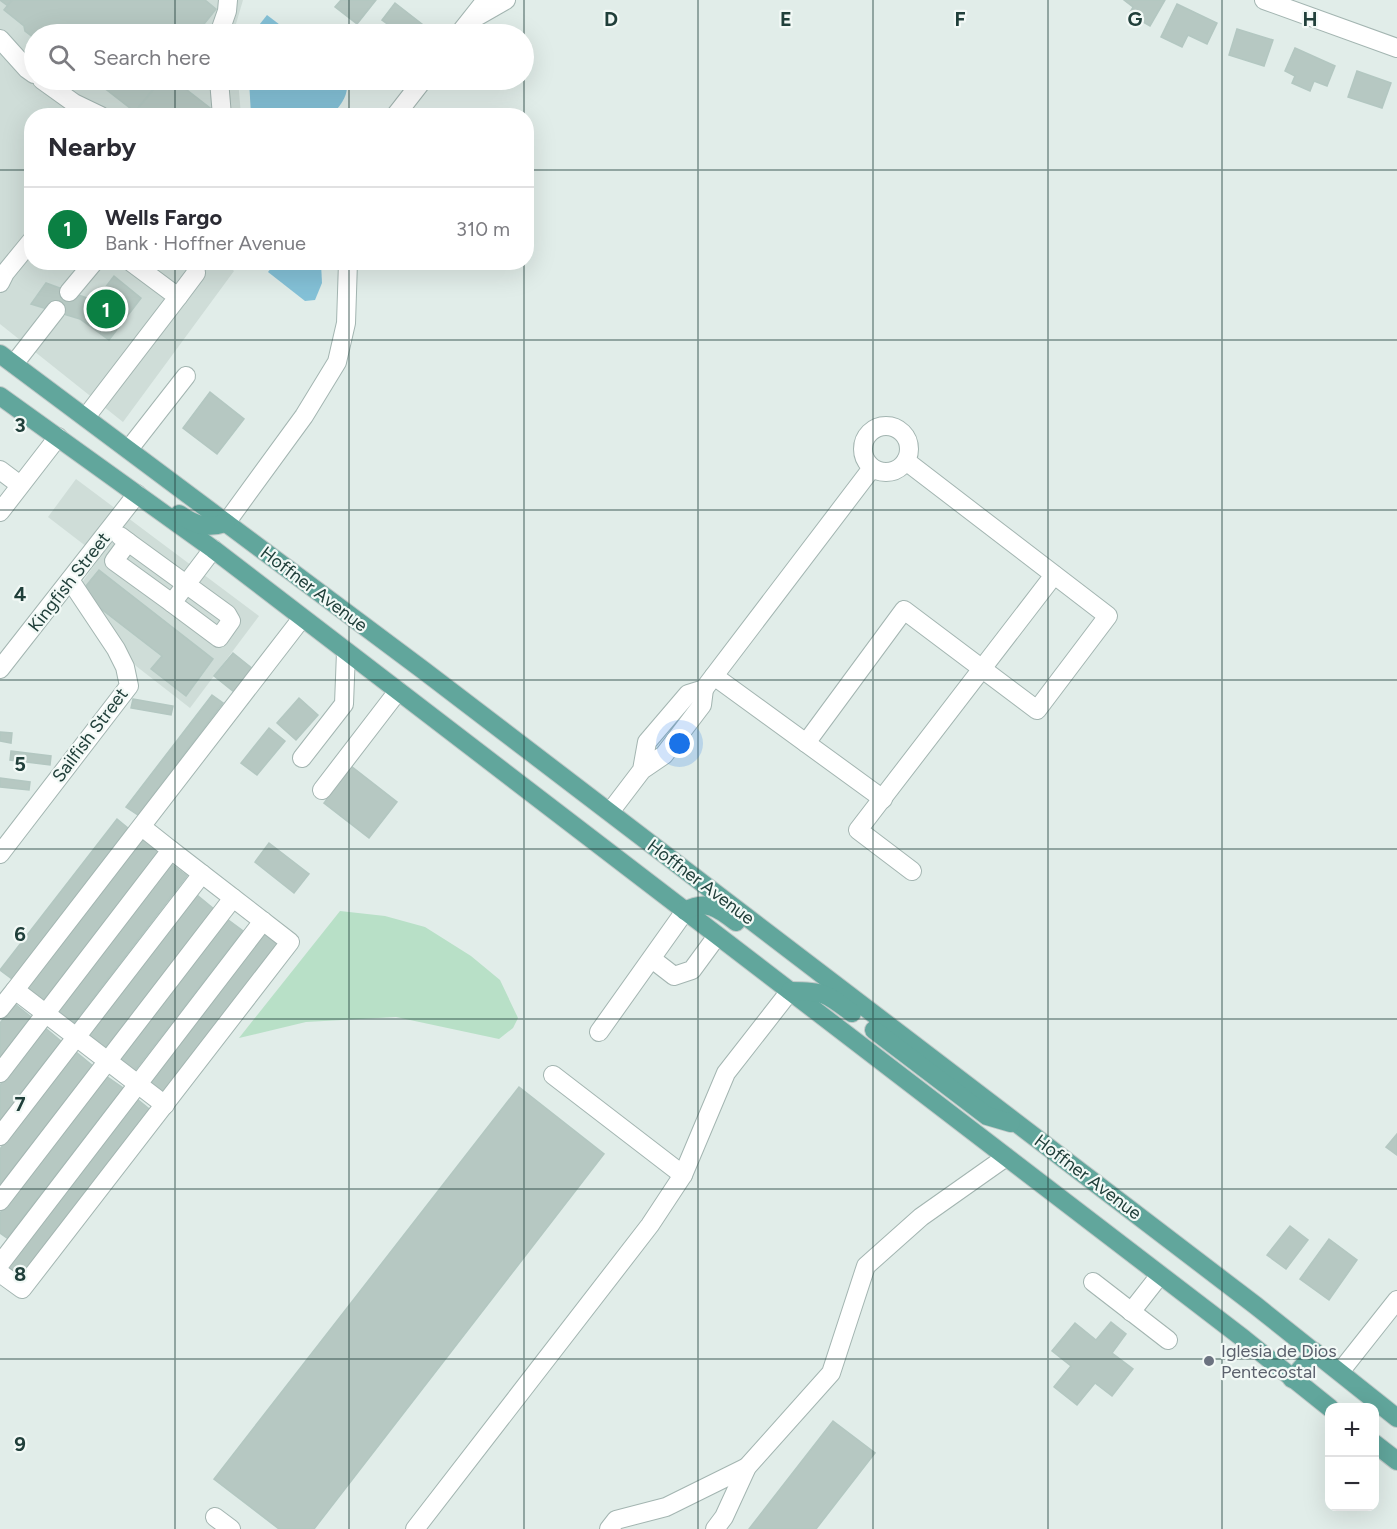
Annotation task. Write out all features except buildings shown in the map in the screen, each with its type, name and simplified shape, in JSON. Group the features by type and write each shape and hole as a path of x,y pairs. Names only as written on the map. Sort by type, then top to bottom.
{"main road":[{"name":"Hoffner Avenue","path":"7,359 610,812 1316,1352 1397,1418"},
{"name":"Hoffner Avenue","path":"0,396 213,549 1160,1275 1325,1405"},
{"path":"137,494 159,499 190,522 212,527 226,523"},
{"path":"213,549 241,548 350,628 382,639"},
{"path":"685,911 696,905 707,905 725,914 777,954 797,965 819,972"},
{"path":"790,991 818,991 835,999 987,1116 1019,1125"},
{"path":"1292,1379 1316,1352"},
{"path":"1379,1447 1397,1461"}],"street":[{"path":"222,24 228,0"},
{"path":"468,24 486,0"},
{"path":"471,20 506,0"},
{"path":"1269,1 1397,48"},
{"path":"0,39 24,64"},
{"path":"56,90 84,108"},
{"path":"220,90 221,108"},
{"path":"401,108 415,90"},
{"path":"0,283 5,273 24,250"},
{"path":"69,292 87,270"},
{"path":"142,270 178,297"},
{"path":"86,417 196,273 196,270"},
{"path":"226,523 304,416 337,362 346,323 348,270"},
{"path":"7,359 56,310"},
{"path":"129,449 186,376"},
{"path":"881,426 888,426 902,432 909,446 906,461 894,471 887,472 872,468 863,456 862,448 868,434 881,426"},
{"path":"0,512 58,437"},
{"path":"806,743 904,610 1037,710 1107,616 906,461"},
{"path":"610,812 642,770 664,755 702,705 709,683 872,468"},
{"path":"0,470 20,485"},
{"name":"Kingfish Street","path":"0,669 137,494"},
{"path":"110,529 187,583 227,614 231,621 219,638 114,561 128,542"},
{"path":"172,603 213,549"},
{"path":"912,871 858,830 1054,575"},
{"name":"Sailfish Street","path":"0,854 129,686 125,667 116,649 70,580"},
{"path":"0,1009 302,618"},
{"path":"302,758 344,704 346,652"},
{"path":"709,683 806,743 883,799"},
{"path":"322,790 398,691"},
{"path":"0,1273 22,1289 290,942 142,827"},
{"path":"0,1073 171,850"},
{"path":"0,1136 202,874"},
{"path":"0,1201 233,898"},
{"path":"599,1032 685,911"},
{"path":"0,1264 263,921"},
{"path":"652,959 674,976 692,970 717,936"},
{"path":"15,990 165,1105"},
{"path":"415,1529 650,1225 683,1175 726,1073 790,991"},
{"path":"553,1074 683,1175"},
{"path":"715,1529 724,1517 747,1467 831,1373 866,1266 921,1217 1006,1157"},
{"path":"1131,1312 1160,1275"},
{"path":"1093,1282 1168,1340"},
{"path":"1340,1372 1397,1300"},
{"path":"609,1529 616,1520 666,1507 747,1467"},
{"path":"215,1517 231,1529"}],"shaded area":[{"path":"0,0 243,0 236,24 24,24 24,90 239,90 240,108 24,108 24,270 234,271 123,422 0,324"},
{"path":"76,479 259,616 190,708 136,666 88,604 81,584 100,557 48,517"}],"green space":[{"path":"340,911 385,916 425,927 471,956 500,980 518,1018 513,1028 499,1039 396,1017 306,1022 239,1038"}],"water":[{"path":"267,15 279,24 260,24"},
{"path":"250,90 347,90 337,108 251,108"},
{"path":"270,270 321,270 322,283 315,300 305,301 268,272"}],"place":[{"name":"Wells Fargo","path":"106,309"},
{"name":"Iglesia de Dios Pentecostal","path":"1209,1361"}]}
